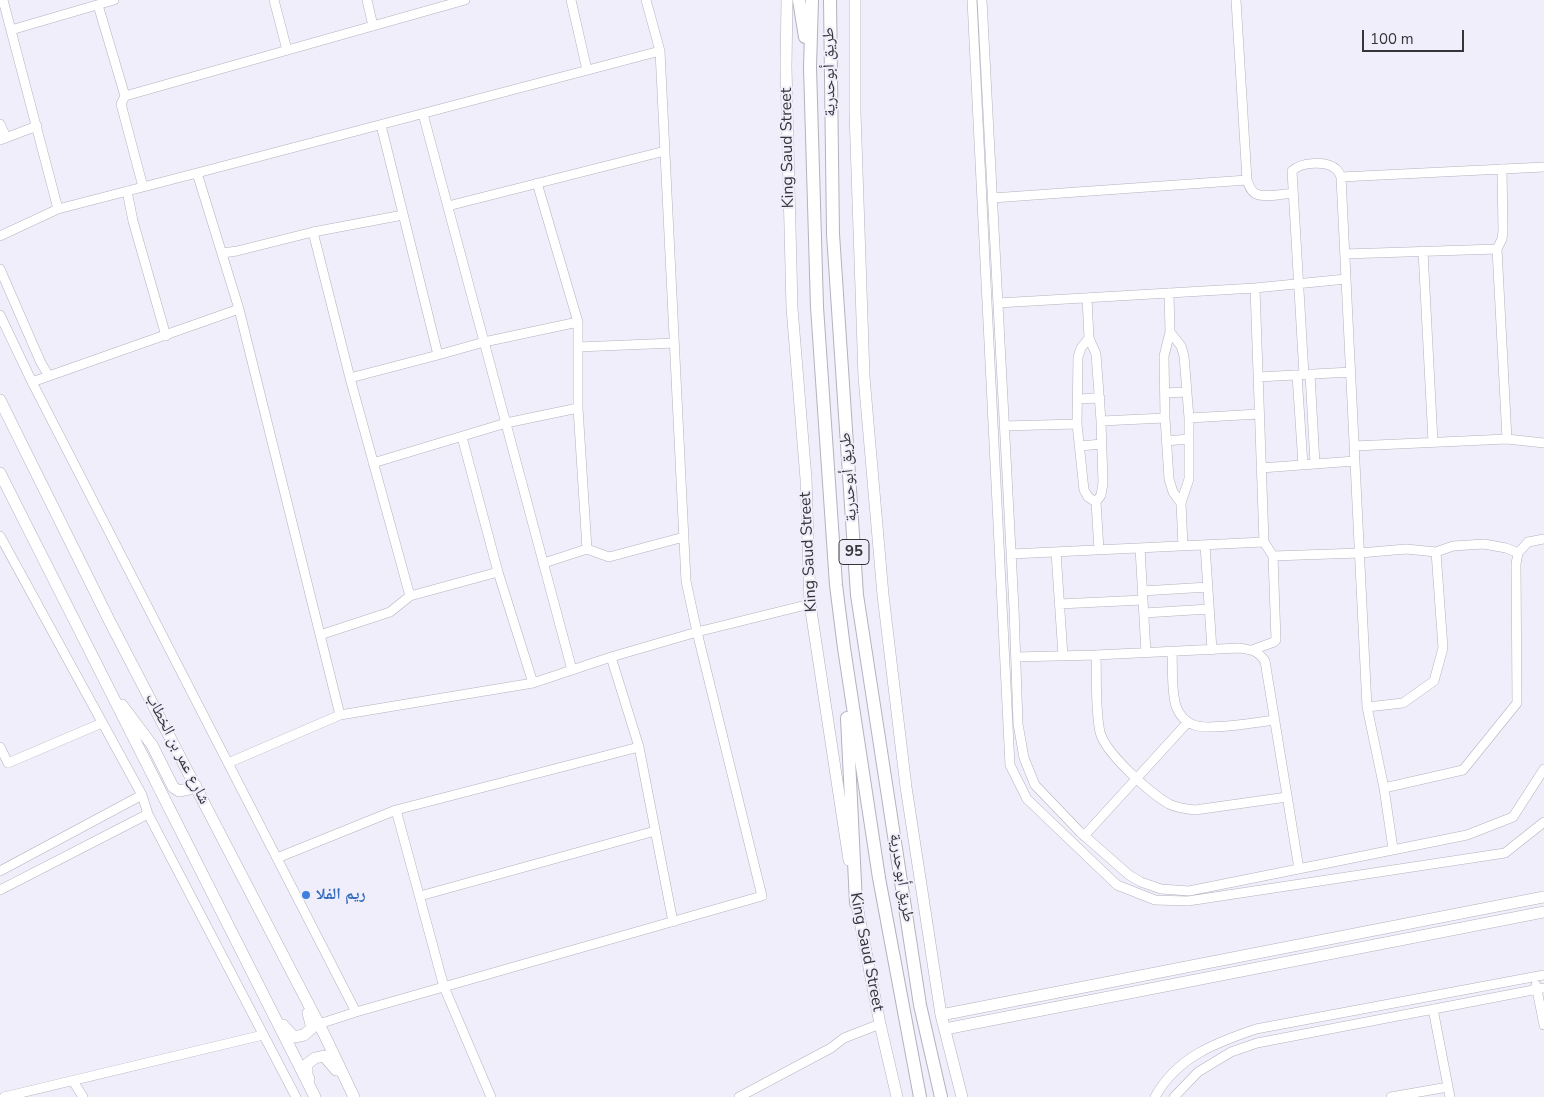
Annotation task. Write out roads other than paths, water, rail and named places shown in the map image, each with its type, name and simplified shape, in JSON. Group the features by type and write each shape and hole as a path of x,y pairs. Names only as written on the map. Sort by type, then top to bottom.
{"highway":[{"path":"799,0 810,67"},
{"name":"طريق أبوحدرية","path":"812,0 810,67 817,307 836,585 879,878 920,1097"},
{"name":"طريق أبوحدرية","path":"830,0 833,234 857,595 920,1005 941,1097"},
{"path":"844,648 856,903"}],"main road":[{"name":"King Saud Street","path":"787,0 786,76 792,308 806,479 810,604 856,903 880,1024 897,1097"},
{"path":"855,0 855,112 864,376 882,595 906,786 941,1015 962,1097"},
{"name":"شارع عمر بن الخطاب","path":"0,400 110,622 319,1024 354,1097"},
{"path":"0,474 316,1097"},
{"path":"104,682 152,745 174,787 179,791 196,786"},
{"path":"941,1015 1544,897"},
{"path":"945,1028 1544,912"},
{"path":"261,990 286,1030 294,1037 304,1035 312,1028 310,1017 290,968"},
{"path":"316,1097 307,1075 307,1064 315,1058 324,1056 334,1066 354,1097"}],"street":[{"path":"3,0 58,209"},
{"path":"11,30 114,0"},
{"path":"274,0 287,50"},
{"path":"367,0 374,26"},
{"path":"125,96 464,0"},
{"path":"571,0 588,70"},
{"path":"319,1024 762,896 686,581 660,51 646,0"},
{"path":"972,0 1010,765 1028,799 1117,885 1155,900 1188,901 1505,853 1544,822"},
{"path":"982,0 1018,724 1024,758 1035,786 1084,836 1129,875 1142,882 1161,888 1190,891 1467,835 1514,817 1544,769"},
{"path":"1236,0 1247,180 1250,189 1256,194 1293,193"},
{"path":"98,5 125,96 121,104 143,187"},
{"path":"0,236 58,209 660,51"},
{"path":"423,114 572,670"},
{"path":"0,124 3,138 37,126"},
{"path":"381,125 438,355"},
{"path":"448,206 665,151"},
{"path":"1303,464 1304,375 1292,171 1297,166 1305,164 1323,164 1337,170 1341,177 1367,708 1384,788 1393,849"},
{"path":"1341,177 1544,167"},
{"path":"1502,169 1503,231 1502,239 1497,249 1507,439"},
{"path":"198,173 239,309 340,715"},
{"path":"992,198 1247,180"},
{"path":"537,184 578,322 578,408 587,549"},
{"path":"127,191 133,221 166,336"},
{"path":"223,253 403,214"},
{"path":"313,232 350,378 410,596"},
{"path":"1345,254 1497,249"},
{"path":"1422,251 1433,442"},
{"path":"0,269 41,363 49,376"},
{"path":"998,303 1256,288 1346,279"},
{"path":"1252,650 1276,640 1273,556 1264,542 1256,288"},
{"path":"1169,293 1170,332 1164,356 1166,441 1169,479 1173,492 1181,503"},
{"path":"1087,298 1089,338 1096,354 1100,398 1103,490 1096,502 1099,550"},
{"path":"32,382 239,309"},
{"path":"0,316 32,382 356,1012"},
{"path":"350,378 484,342 578,322"},
{"path":"1170,332 1181,346 1184,356 1189,418 1189,479 1181,503 1183,546"},
{"path":"1089,338 1080,348 1078,357 1077,424 1084,490 1088,497 1096,502"},
{"path":"578,347 674,342"},
{"path":"1258,378 1351,372"},
{"path":"1304,375 1315,464"},
{"path":"1165,393 1187,392"},
{"path":"1077,400 1100,398"},
{"path":"373,463 506,423 578,408"},
{"path":"1189,418 1259,414"},
{"path":"1101,421 1165,418"},
{"path":"1004,426 1077,424"},
{"path":"462,437 498,572 533,683"},
{"path":"1354,446 1507,439 1544,443"},
{"path":"1166,441 1189,440"},
{"path":"1080,446 1102,444"},
{"path":"1261,468 1355,461"},
{"path":"0,536 142,795 148,814 296,1097"},
{"path":"544,562 587,549 609,557 684,537"},
{"path":"1384,788 1463,770 1517,703 1516,564 1518,552 1528,542 1544,539"},
{"path":"1011,554 1264,542"},
{"path":"1273,556 1360,553 1406,549 1436,552 1453,546 1484,544 1518,552"},
{"path":"1206,545 1212,650"},
{"path":"1140,548 1146,653"},
{"path":"1056,552 1063,656"},
{"path":"1367,708 1402,703 1434,681 1443,648 1436,552"},
{"path":"320,635 390,612 410,596 498,572"},
{"path":"1059,604 1143,596 1208,587"},
{"path":"228,763 340,715 533,683 611,657 697,632 810,604"},
{"path":"1144,613 1209,609"},
{"path":"1016,657 1239,648 1252,650 1260,654 1265,661 1299,868"},
{"path":"1172,651 1176,706 1183,718 1188,722 1207,727 1274,720"},
{"path":"1096,655 1098,720 1101,735 1107,747 1137,779 1155,794 1170,804 1183,809 1195,810 1287,797"},
{"path":"611,657 639,747 673,922"},
{"path":"1084,836 1188,722"},
{"path":"0,747 8,763 102,723"},
{"path":"277,858 396,810 639,747"},
{"path":"0,871 142,795"},
{"path":"396,810 444,987 491,1097"},
{"path":"0,890 148,814"},
{"path":"420,896 655,831"},
{"path":"1155,1097 1161,1086 1186,1061 1217,1042 1256,1028 1544,974"},
{"path":"1535,977 1540,989 1544,1025"},
{"path":"1174,1097 1198,1072 1231,1052 1257,1043 1540,989"},
{"path":"1433,1009 1450,1097"},
{"path":"742,1096 831,1048 844,1038 880,1024"},
{"path":"4,1097 263,1035"},
{"path":"73,1081 83,1097"},
{"path":"1391,1097 1448,1087"}],"place":[{"name":"ريم الفلا","path":"306,895"}]}
